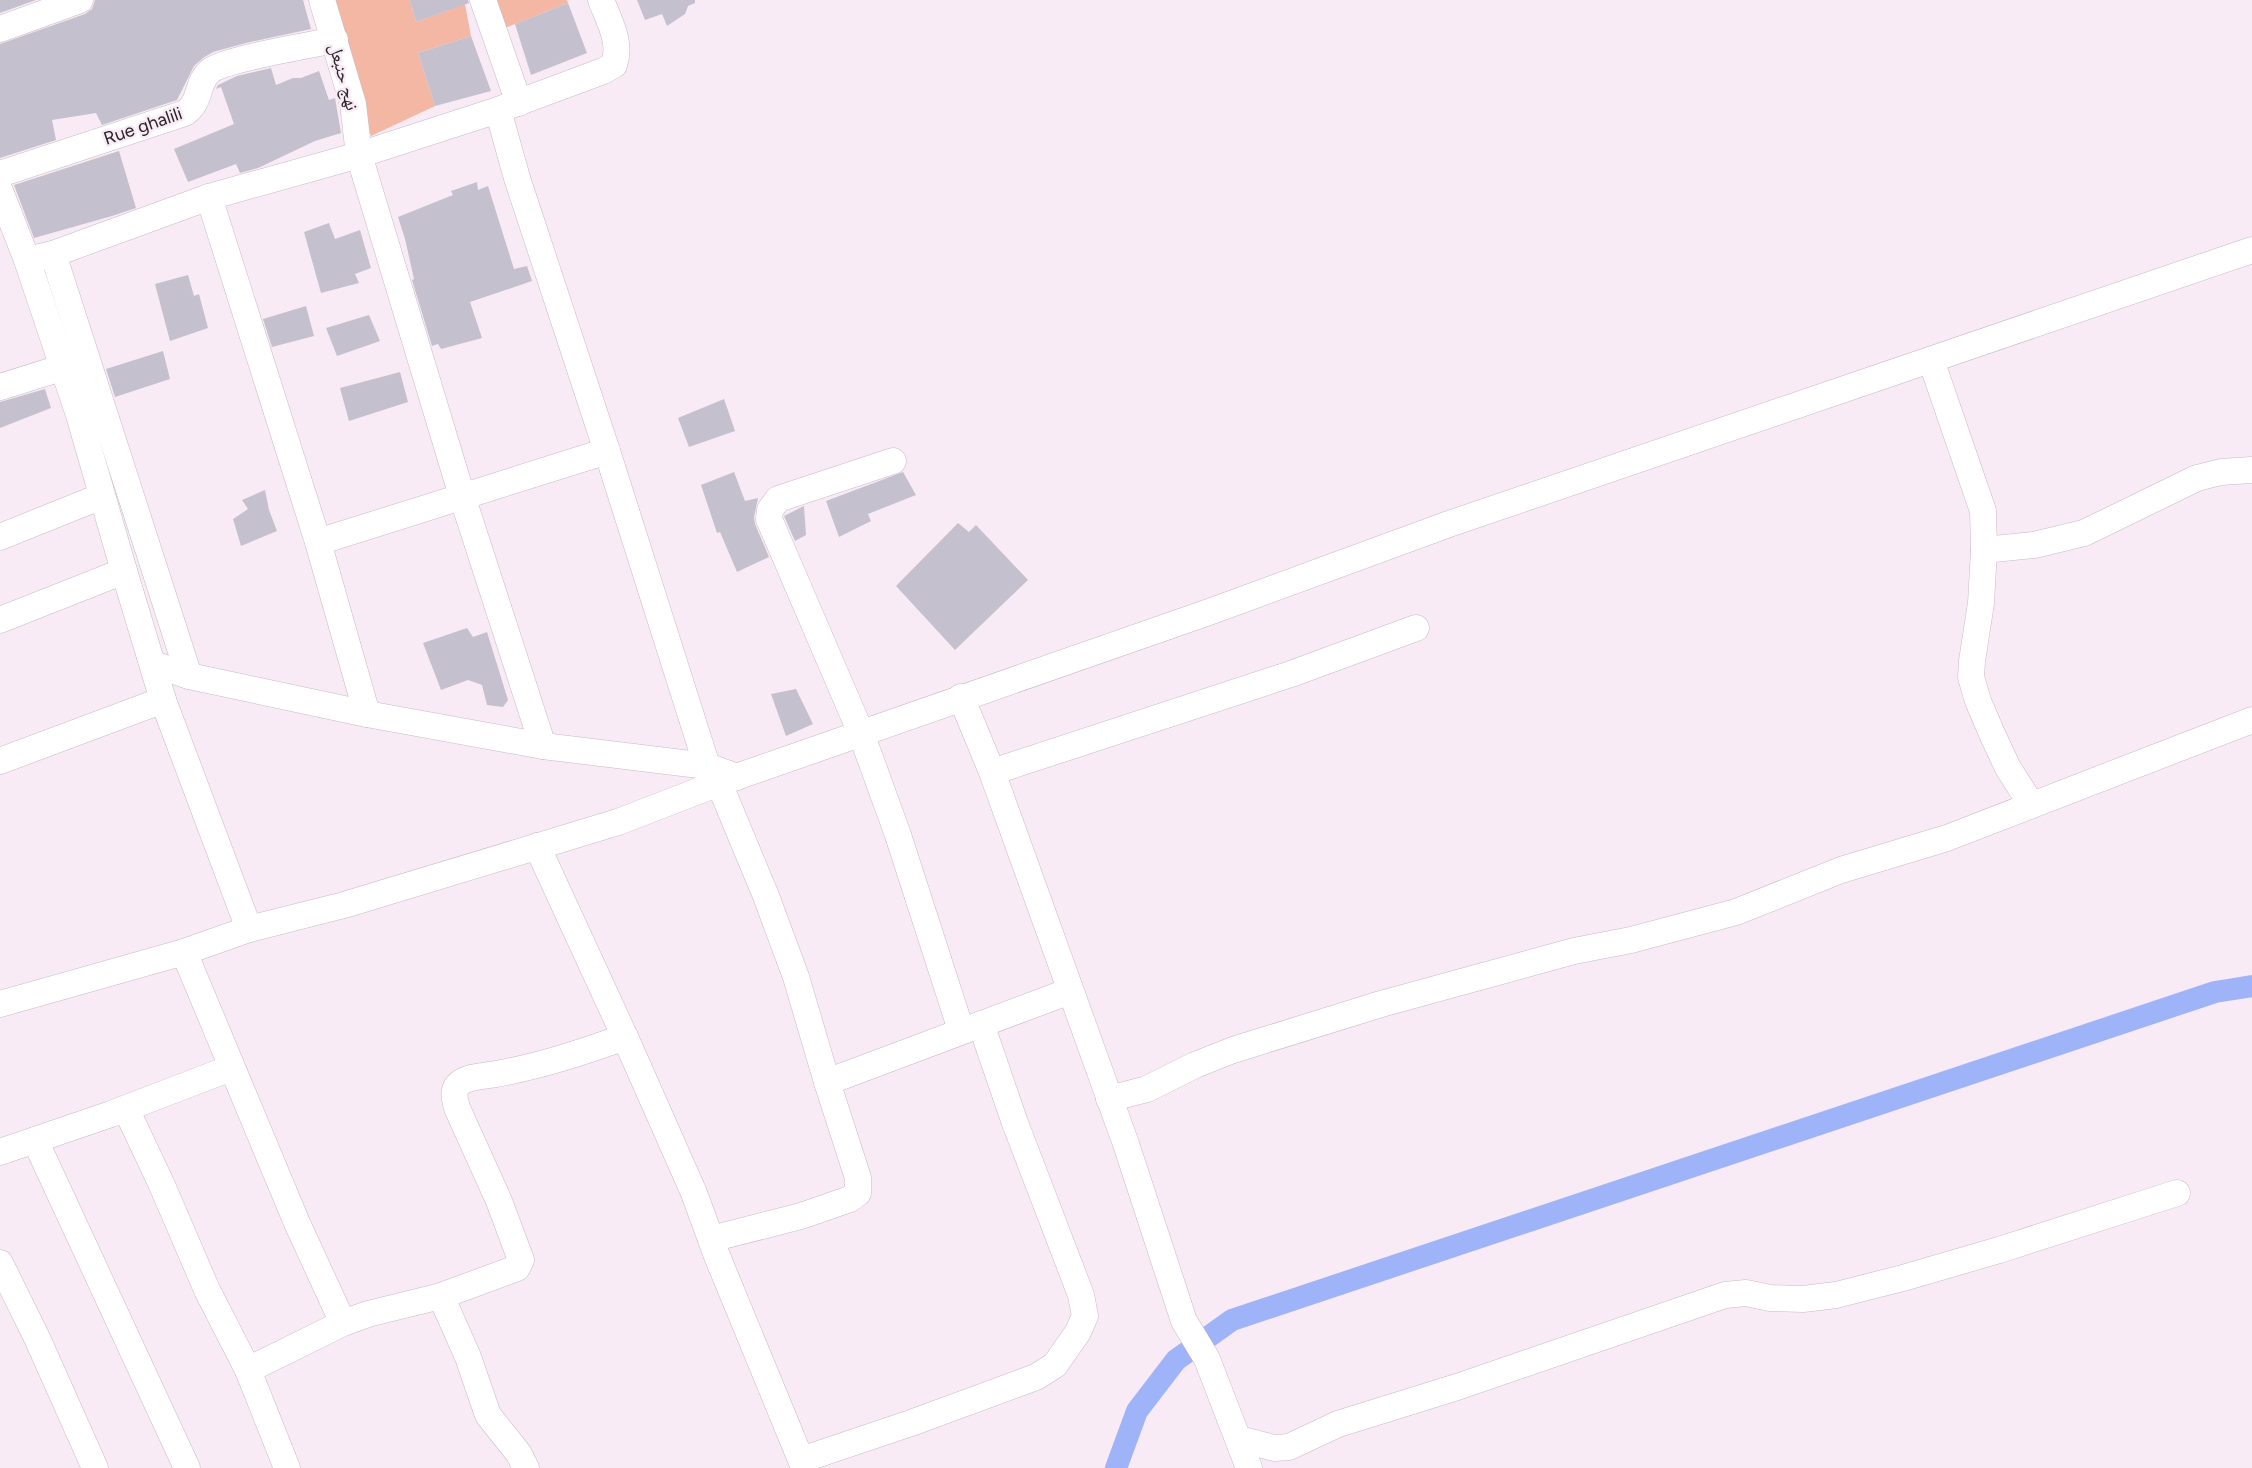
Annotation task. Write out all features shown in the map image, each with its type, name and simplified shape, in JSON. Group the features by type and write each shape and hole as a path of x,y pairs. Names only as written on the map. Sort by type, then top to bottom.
{"street":[{"path":"0,29 80,0"},
{"name":"نهج حنبعل","path":"322,0 353,104 359,155 462,496 543,746"},
{"path":"483,0 509,107 517,178 607,451 721,775 796,977 858,1178 858,1193 850,1199 801,1216 711,1239"},
{"path":"27,260 53,254 209,197 359,155 509,107 603,72 614,65 618,54 618,44 601,0"},
{"name":"Rue ghalili","path":"0,174 184,113 192,108 196,101 203,78 219,66 335,40"},
{"path":"0,191 64,367 163,700 249,929"},
{"path":"209,197 318,542 367,714"},
{"path":"0,1004 184,952 249,929 344,905 618,822 721,775 861,734 961,697 1209,612 1449,524 2252,250"},
{"path":"53,254 189,676"},
{"path":"1931,360 1983,511 1984,550 1981,603 1971,677 1978,701 2008,768 2031,804"},
{"path":"0,387 64,367"},
{"path":"318,542 607,451"},
{"path":"537,846 694,1193 803,1464 1035,1377 1055,1365 1074,1338 1085,1316 1081,1295 1015,1123 971,1027 861,734 792,574 769,514 778,499 893,460"},
{"path":"1984,550 2034,545 2084,533 2197,478 2221,472 2252,471"},
{"path":"0,537 102,496"},
{"path":"0,620 124,571"},
{"path":"992,772 1291,674 1416,628"},
{"path":"153,664 189,676 367,714 721,775"},
{"path":"961,697 992,772 1126,1144 1184,1321 1207,1359 1249,1468"},
{"path":"0,761 163,700"},
{"path":"1109,1099 1147,1089 1195,1065 1233,1050 1381,1004 1574,951 1631,940 1736,912 1841,870 1947,838 2252,720"},
{"path":"184,952 297,1223 343,1323"},
{"path":"827,1082 1070,991"},
{"path":"248,1370 343,1323 368,1314 441,1296 517,1268 521,1260 499,1201 458,1108 454,1093 456,1087 461,1082 471,1079 528,1069 625,1037"},
{"path":"0,1152 231,1068"},
{"path":"126,1108 207,1290 248,1370 287,1468"},
{"path":"35,1140 188,1468"},
{"path":"1239,1439 1274,1449 1288,1447 1338,1424 1457,1387 1725,1294 1746,1293 1770,1298 1803,1299 1836,1295 1999,1250 2177,1193"},
{"path":"0,1263 37,1338 94,1468"},
{"path":"441,1296 468,1357 489,1415 519,1454 526,1468"}],"shaded area":[{"path":"327,0 410,0 416,22 465,4 471,36 418,53 435,106 371,136"},
{"path":"496,0 567,0 568,3 505,28"}],"building":[{"path":"0,0 36,0 0,13"},
{"path":"95,0 303,0 311,29 213,52 194,66 177,100 102,125 96,113 52,120 56,140 0,158 0,44 85,14 92,9"},
{"path":"410,0 468,0 469,3 416,22"},
{"path":"637,0 695,0 695,3 688,6 685,14 667,26 662,14 645,20"},
{"path":"568,3 587,53 531,75 515,24"},
{"path":"471,36 491,91 435,106 418,53"},
{"path":"271,68 276,85 319,71 329,100 335,98 341,133 315,141 258,168 240,173 236,164 188,182 174,149 234,124 221,87 216,89 218,85 237,76"},
{"path":"119,151 136,208 34,238 14,185"},
{"path":"477,182 478,190 488,186 514,269 527,266 532,281 470,302 482,338 441,349 438,344 432,346 412,280 414,279 398,217 453,195 451,191"},
{"path":"329,223 335,239 360,230 371,268 355,274 359,283 321,293 304,232"},
{"path":"188,275 194,296 199,294 208,328 170,341 155,284"},
{"path":"306,306 314,336 272,347 263,319"},
{"path":"369,315 380,341 337,356 326,328"},
{"path":"163,351 170,379 115,397 106,369"},
{"path":"400,372 408,402 349,421 340,388"},
{"path":"45,389 51,408 0,428 0,402"},
{"path":"724,399 735,431 689,447 678,418"},
{"path":"734,472 745,501 758,498 755,524 769,557 737,572 720,532 717,533 701,485"},
{"path":"903,472 916,495 868,514 871,521 839,537 826,501"},
{"path":"265,490 277,531 241,546 233,519 248,509 242,500"},
{"path":"804,506 806,535 795,541 784,516"},
{"path":"958,523 969,532 976,525 1028,580 955,650 896,586"},
{"path":"467,628 473,637 487,632 508,700 503,707 487,705 482,685 468,680 441,690 423,643"},
{"path":"796,689 813,724 786,736 771,694"}],"waterway":[{"path":"1116,1468 1137,1411 1176,1360 1232,1320 2215,992 2252,986"}]}
